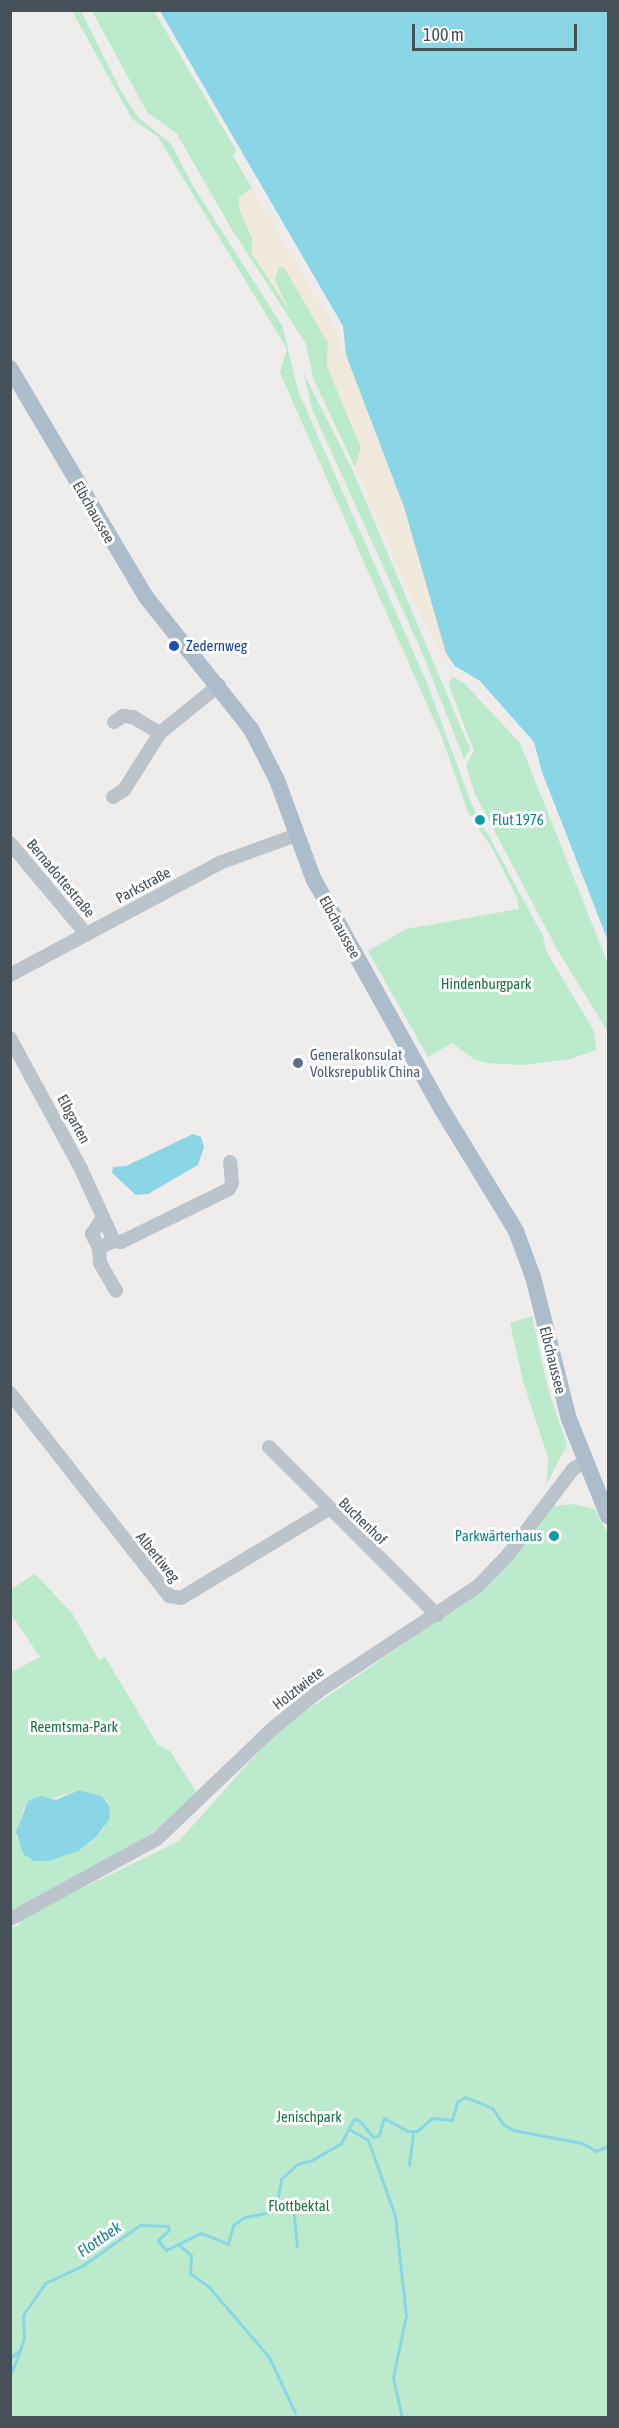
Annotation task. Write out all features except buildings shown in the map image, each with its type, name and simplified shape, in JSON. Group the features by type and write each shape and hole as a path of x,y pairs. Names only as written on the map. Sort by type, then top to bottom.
{"main road":[{"name":"Elbchaussee","path":"10,368 146,597 219,685 264,752 313,878 441,1108 516,1231 533,1277 564,1402 609,1516"}],"street":[{"path":"113,797 124,790 160,733 219,685"},
{"path":"114,722 123,716 133,717 160,733"},
{"name":"Parkstraße","path":"10,975 222,862 296,835"},
{"name":"Bernadottestraße","path":"10,843 86,934"},
{"name":"Elbgarten","path":"10,1038 61,1129 114,1241"},
{"path":"99,1248 114,1241 121,1242 229,1190 232,1183 230,1162"},
{"path":"103,1217 92,1234 99,1248 100,1263 116,1291"},
{"name":"Albertiweg","path":"13,1402 169,1596 181,1598 327,1510"},
{"name":"Buchenhof","path":"269,1448 327,1510 437,1615"},
{"name":"Holztwiete","path":"10,1919 157,1839 272,1729 381,1647 437,1615 493,1571 573,1469 586,1461"}],"green space":[{"name":"Hindenburgpark","path":"72,11 81,11 121,91 139,118 171,144 193,186 283,327 298,391 427,683 472,805 543,936 546,951 594,1031 596,1050 570,1059 522,1065 487,1063 474,1059 452,1043 428,1057 368,951 406,929 519,909 517,898 493,850 468,812 442,738 280,373 287,349 158,137 132,119"},
{"path":"92,11 154,11 236,150 233,156 252,188 239,197 239,208 252,238 252,254 274,280 279,267 284,267 328,343 327,366 361,448 355,467 313,378 306,344 231,228 177,134 147,112"},
{"path":"304,374 353,471 470,749 464,759 424,657 312,409"},
{"path":"453,677 463,682 520,743 608,964 608,1032 558,951 475,794 466,765 474,751 451,691 449,681"},
{"path":"532,1316 548,1389 567,1445 547,1483 548,1458 523,1381 510,1323"},
{"name":"Jenischpark","path":"572,1504 595,1509 608,1534 608,2417 11,2418 11,1928 19,1925 25,1916 179,1841 277,1731 485,1588 554,1506"},
{"name":"Reemtsma-Park","path":"35,1574 72,1613 99,1660 105,1657 158,1745 170,1751 197,1793 156,1830 135,1844 11,1910 10,1673 40,1657 11,1614 11,1589","holes":["79,1790 102,1796 108,1802 104,1828 90,1843 49,1861 29,1859 16,1836 24,1808"]}],"sand":[{"path":"252,188 336,331 342,351 349,348 352,334 305,242 332,277 363,331 432,499 455,579 465,639 482,671 444,659 403,579 355,467 361,448 327,366 328,343 284,267 279,267 273,276 289,310 252,254 252,238 239,208 239,197"}],"water":[{"path":"160,11 608,11 608,941 542,772 534,742 480,681 455,666 446,653 404,507 346,355 343,326"},
{"path":"193,1134 201,1137 204,1147 198,1165 148,1194 136,1195 112,1173 113,1167 126,1166"},
{"path":"79,1790 102,1796 110,1807 109,1820 95,1838 78,1851 49,1861 34,1861 23,1854 16,1832 28,1801 41,1796 56,1800"}],"waterway":[{"name":"Flottbek","path":"10,2358 20,2350 24,2338 23,2315 45,2283 82,2266 140,2225 168,2226 169,2230 158,2240 166,2250 201,2233 228,2244 233,2225 245,2217 275,2211 281,2179 297,2164 312,2160 341,2143 354,2119 359,2120 373,2137 379,2135 384,2118 407,2131 417,2131 432,2118 452,2120 457,2102 465,2097 492,2108 503,2124 513,2130 582,2143 596,2151 608,2146"},
{"path":"349,2129 368,2140 395,2216 406,2315 393,2378 402,2418"},
{"path":"409,2165 413,2132"},
{"path":"278,2200 293,2208 297,2246"},
{"path":"179,2245 191,2255 190,2273 209,2287 269,2357 295,2413"},
{"name":"Flottbek","path":"10,2375 20,2352"}],"place":[{"name":"Zedernweg","path":"174,646"},
{"name":"Flut 1976","path":"480,820"},
{"name":"Generalkonsulat Volksrepublik China","path":"298,1063"},
{"name":"Parkwärterhaus","path":"554,1536"}],"park label":[{"name":"Flottbektal","path":"299,2206"}]}
